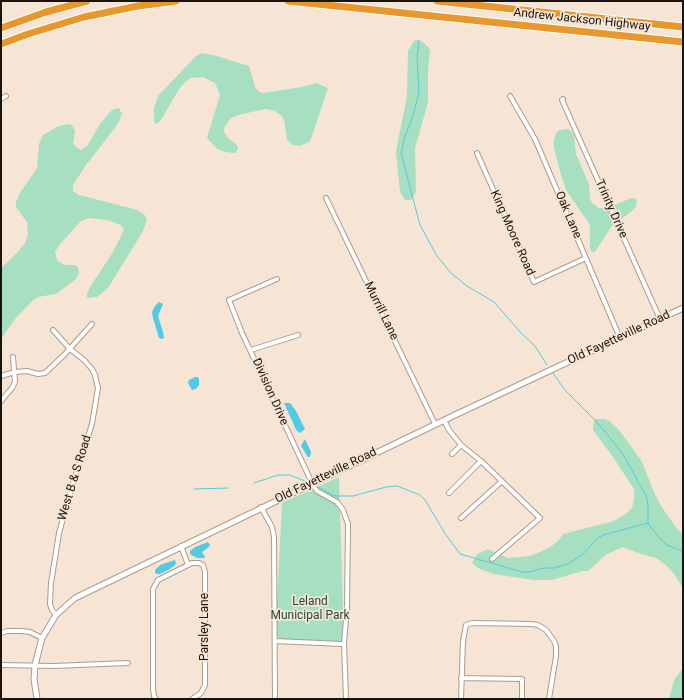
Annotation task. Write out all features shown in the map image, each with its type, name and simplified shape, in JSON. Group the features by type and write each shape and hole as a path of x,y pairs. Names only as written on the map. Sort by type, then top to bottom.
{"highway":[{"path":"1,28 39,14 88,1"},
{"path":"1,44 84,17 131,7 176,1"},
{"name":"Andrew Jackson Highway","path":"288,1 683,42"},
{"name":"Andrew Jackson Highway","path":"438,1 683,27"}],"street":[{"path":"1,100 6,96"},
{"name":"Oak Lane","path":"510,96 535,139 620,338"},
{"name":"Trinity Drive","path":"563,99 562,100 660,319"},
{"name":"King Moore Road","path":"476,152 534,282 586,258"},
{"name":"Murrill Lane","path":"326,198 435,424"},
{"name":"Division Drive","path":"277,279 229,300 312,483"},
{"name":"Old Fayetteville Road","path":"37,699 34,679 35,665 42,638 56,615 68,603 79,596 435,424 683,308"},
{"path":"1,376 15,372 27,371 38,374 45,373 70,349 92,324"},
{"name":"West B & S Road","path":"53,330 70,349 84,360 92,369 98,388 92,424 59,533 51,583 50,604 56,615"},
{"path":"251,350 298,335"},
{"path":"1,401 14,386 16,378 13,358"},
{"path":"444,420 449,430 461,445 482,461 540,518 492,559"},
{"path":"452,454 461,445"},
{"path":"449,493 482,461"},
{"path":"461,518 502,481"},
{"path":"312,483 316,491 337,502 343,510 348,524 344,643 346,699"},
{"path":"262,507 272,528 274,536 275,699"},
{"path":"156,699 153,689 153,588 158,580 188,565 181,546"},
{"name":"Parsley Lane","path":"188,565 195,563 201,564 205,568 205,685 201,693 192,699"},
{"path":"461,699 462,641 466,625 472,623 532,624 538,625 546,630 554,640 556,646 555,669 549,699"},
{"path":"1,633 21,630 30,632 42,638"},
{"path":"275,642 344,643"},
{"path":"1,665 54,666 128,663"},
{"path":"461,678 522,679 522,699"}],"green space":[{"path":"416,40 419,40 425,44 430,51 428,70 428,102 415,148 416,192 411,200 405,200 400,192 396,151 407,97 408,51"},
{"path":"202,53 249,66 255,87 258,91 263,93 302,87 316,83 328,88 309,142 299,146 292,145 287,139 282,116 275,111 266,109 231,118 224,128 224,132 229,139 236,144 238,148 237,151 235,153 225,152 217,149 207,138 220,95 215,83 203,77 191,78 185,82 179,89 161,120 157,124 154,122 154,108 158,96 196,56"},
{"path":"119,108 122,114 117,125 86,165 73,185 73,191 79,195 137,210 144,214 147,219 143,231 108,288 97,297 87,298 90,287 113,252 124,230 121,225 107,220 88,218 81,221 60,244 55,252 57,260 61,263 66,265 75,265 78,267 79,273 76,279 56,294 38,297 33,300 15,319 1,339 1,268 25,243 28,234 27,222 16,207 16,202 20,193 37,168 39,144 43,135 59,126 69,124 72,125 75,131 73,143 81,150 88,145 100,124 110,112"},
{"path":"568,129 574,135 576,154 589,184 590,199 592,203 599,208 608,208 631,198 637,199 636,206 632,211 611,227 595,252 592,252 590,248 590,225 566,190 554,148 556,133 559,130"},
{"path":"594,419 605,419 609,421 618,429 628,442 642,462 661,506 683,535 683,588 666,565 656,558 623,547 607,554 588,571 582,571 552,580 534,580 493,574 478,568 472,563 477,554 488,549 508,558 530,556 549,548 559,540 563,534 614,521 632,508 634,489 593,430"},
{"name":"Leland Municipal Park","path":"339,477 344,643 275,641 282,503"},
{"path":"683,668 683,699 669,699 674,680"}],"water":[{"path":"159,302 163,304 158,316 163,332 164,338 162,339 159,338 152,312"},
{"path":"198,377 199,379 199,385 196,389 192,390 188,383 189,380"},
{"path":"284,403 291,404 296,411 305,429 300,433 296,430"},
{"path":"305,439 311,452 310,457 308,457 301,446"},
{"path":"208,542 210,545 209,547 202,552 205,557 204,558 197,558 190,554 190,551 195,547"},
{"path":"175,560 176,564 170,569 160,574 155,573 155,570 160,565"}],"waterway":[{"path":"419,40 417,57 419,92 401,153 420,225 437,256 451,273 467,286 494,302 521,333 535,346 547,365"},
{"path":"553,373 564,389 597,422 623,454 647,498 649,525 667,545 683,551"},
{"path":"254,483 278,475 290,475 305,481"},
{"path":"316,486 335,496 353,496 386,487 397,486 420,495 425,500 446,535 460,554 522,572 530,572 543,568 554,568 568,564 583,554 597,539 603,535 648,523"},
{"path":"194,489 228,488"}]}
